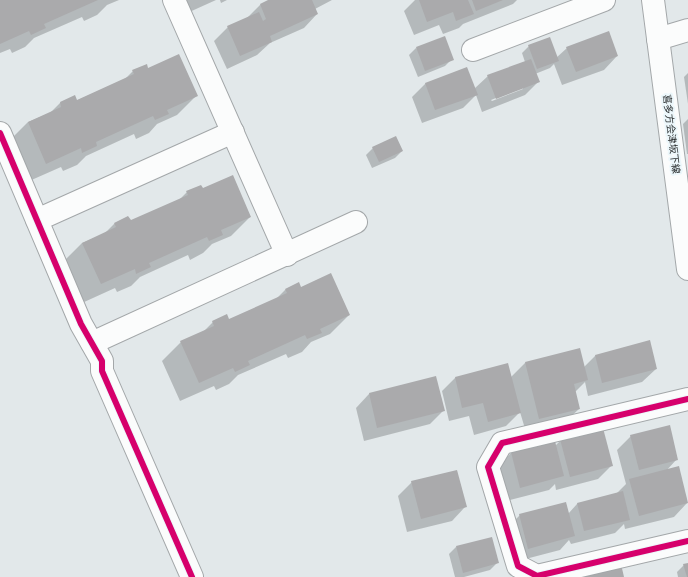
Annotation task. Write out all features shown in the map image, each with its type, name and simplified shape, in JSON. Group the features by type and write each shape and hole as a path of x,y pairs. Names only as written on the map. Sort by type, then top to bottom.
{"street":[{"path":"174,0 287,255"},
{"path":"473,50 604,0"},
{"name":"喜多方会津坂下線","path":"653,0 688,269"},
{"path":"658,39 688,30"},
{"path":"37,220 233,132"},
{"path":"0,133 81,324 102,361 102,371 192,577"},
{"path":"92,343 287,255 356,222"},
{"path":"688,399 502,443 488,467 518,566 537,576 688,541"}],"building":[{"path":"0,0 98,0 44,24 46,28 31,35 29,31 0,44"},
{"path":"268,0 312,0 318,14 270,36 272,42 240,56 227,26 259,12 263,21 266,19 260,4"},
{"path":"419,0 468,0 474,14 456,21 453,12 427,22"},
{"path":"472,0 503,0 476,11"},
{"path":"609,31 618,56 576,72 566,47"},
{"path":"445,36 454,60 425,71 416,47"},
{"path":"550,37 559,61 537,69 528,45"},
{"path":"179,54 198,96 167,110 169,114 155,120 153,116 96,142 97,146 82,153 81,148 46,164 28,122 61,107 60,102 75,95 77,100 134,74 132,70 147,64 148,68"},
{"path":"531,59 540,82 496,99 487,75"},
{"path":"467,67 478,95 435,110 425,83"},
{"path":"396,136 403,151 379,162 372,147"},
{"path":"233,175 251,217 221,230 223,235 209,241 207,237 149,263 151,267 136,274 135,269 101,284 82,243 116,227 114,223 128,216 131,220 188,195 186,191 201,185 203,188"},
{"path":"331,273 350,315 320,329 322,333 307,339 305,335 248,361 250,365 235,372 233,368 199,383 180,341 214,326 212,321 227,314 229,319 287,293 285,289 299,282 301,287"},
{"path":"650,340 657,369 602,383 595,355"},
{"path":"580,348 588,380 574,384 580,409 539,419 525,362"},
{"path":"508,363 521,413 488,422 483,403 462,408 455,377"},
{"path":"436,376 445,411 377,428 369,393"},
{"path":"670,425 678,460 639,470 630,435"},
{"path":"603,428 613,466 570,477 560,439"},
{"path":"555,441 564,476 520,488 511,452"},
{"path":"679,466 688,503 639,516 629,479"},
{"path":"457,470 467,507 421,519 411,481"},
{"path":"623,491 630,520 584,531 577,503"},
{"path":"566,502 575,536 528,549 519,514"},
{"path":"492,537 499,563 463,573 456,546"},
{"path":"688,563 688,577 687,577 683,564"},
{"path":"621,564 624,577 583,577 582,574"}],"cycle path":[{"path":"0,133 81,324 102,361 102,371 192,577"},
{"path":"688,399 502,443 488,467 518,566 537,576 688,541"}]}
